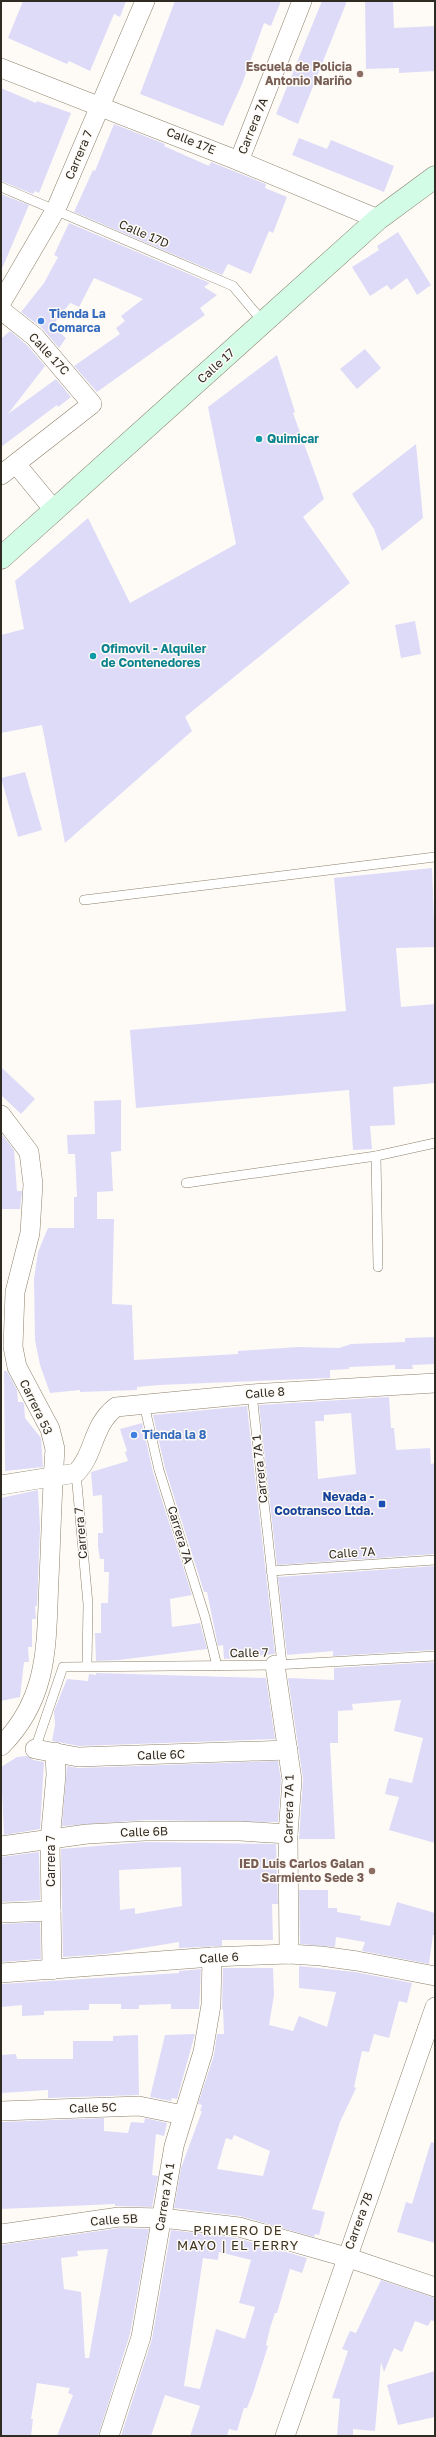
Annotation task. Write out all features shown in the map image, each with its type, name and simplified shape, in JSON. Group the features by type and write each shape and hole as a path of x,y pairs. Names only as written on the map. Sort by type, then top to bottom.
{"main road":[{"name":"Calle 17","path":"1,558 378,219 435,177"}],"street":[{"name":"Carrera 7","path":"1,304 56,209 145,1"},
{"name":"Carrera 7A","path":"239,161 302,1"},
{"name":"Calle 17E","path":"1,68 100,105 378,219"},
{"name":"Calle 17C","path":"1,310 35,337 92,404 8,470"},
{"path":"8,470 54,510"},
{"name":"Carrera 53","path":"1,1115 29,1152 33,1184 30,1233 15,1292 13,1347 22,1377 50,1429 55,1449 49,1629 45,1661 34,1700 17,1730 1,1746"},
{"name":"Calle 8","path":"76,1473 82,1467 102,1420 116,1407 252,1394 435,1382"},
{"path":"1,1485 76,1473"},
{"name":"Carrera 7A 1","path":"279,1664 292,1780 288,1834 289,1954"},
{"name":"Calle 6C","path":"35,1749 78,1757 288,1750"},
{"name":"Carrera 7","path":"52,1970 50,1841 56,1775 55,1752"},
{"name":"Calle 6B","path":"1,1846 50,1841 87,1834 145,1831 240,1831 288,1834"},
{"path":"1,1913 51,1912"},
{"name":"Calle 6","path":"1,1973 289,1954 350,1960 435,1976"},
{"name":"Carrera 7A 1","path":"109,2436 141,2337 174,2146 203,2052 211,2005 212,1958"},
{"name":"Carrera 7B","path":"285,2436 346,2257 435,2007"},
{"name":"Calle 5C","path":"1,2111 139,2106 183,2115"},
{"name":"Calle 5B","path":"1,2234 119,2217 162,2218 239,2227 346,2257 435,2287"}],"lane":[{"name":"Calle 17D","path":"1,187 56,209 233,286 264,323"},
{"path":"84,900 435,857"},
{"path":"186,1183 376,1156 435,1143"},
{"path":"376,1156 378,1267"},
{"name":"Carrera 7A 1","path":"252,1394 271,1571 279,1664"},
{"name":"Carrera 7A","path":"144,1404 159,1470 205,1617 217,1666"},
{"name":"Carrera 7","path":"76,1473 88,1604 87,1665"},
{"name":"Calle 7A","path":"271,1571 435,1560"},
{"name":"Calle 7","path":"35,1749 63,1667 87,1665 217,1666 435,1656"}],"building":[{"path":"23,1 126,1 120,17 114,14 90,71 69,61 67,64 8,38"},
{"path":"175,1 281,1 271,26 264,23 242,84 223,126 140,94"},
{"path":"322,1 347,1 298,124 276,114"},
{"path":"365,1 393,1 394,28 435,26 435,71 399,73 399,68 366,69"},
{"path":"1,88 36,103 37,101 71,113 39,193 35,191 33,194 1,181"},
{"path":"114,124 165,144 164,146 209,166 211,162 266,184 265,188 287,197 273,233 269,231 251,274 228,264 222,275 74,212 93,170 95,171"},
{"path":"299,138 327,149 331,140 394,166 384,192 292,155"},
{"path":"1,194 29,205 1,271"},
{"path":"69,223 210,283 204,287 217,295 200,308 205,315 97,392 74,366 120,334 116,328 125,321 121,316 143,299 94,278 79,307 70,303 52,326 66,338 59,348 42,328 21,312 44,283 58,257 54,255"},
{"path":"398,232 431,285 417,295 407,278 391,290 387,285 370,296 352,267 379,250 377,246"},
{"path":"10,331 27,345 45,366 8,414 56,379 71,397 58,407 57,405 1,447 1,339"},
{"path":"365,349 381,368 357,389 340,369"},
{"path":"277,355 295,412 293,413 324,499 303,517 350,583 185,717 192,731 65,843 42,725 1,733 1,635 24,629 15,581 88,518 130,603 236,544 208,407"},
{"path":"416,444 423,518 382,551 374,529 352,494"},
{"path":"415,621 421,654 401,658 395,625"},
{"path":"25,772 42,830 18,837 1,778"},
{"path":"432,868 435,947 396,948 401,1007 435,1004 435,1083 393,1087 395,1125 370,1126 372,1149 353,1150 349,1090 136,1108 130,1030 346,1011 334,878"},
{"path":"1,1067 35,1099 21,1114 1,1095"},
{"path":"121,1100 121,1151 111,1152 113,1191 97,1192 97,1219 114,1219 112,1304 132,1305 134,1360 238,1354 238,1351 298,1347 339,1348 351,1344 405,1342 405,1338 435,1337 435,1364 412,1365 413,1369 395,1369 395,1365 349,1367 349,1369 330,1370 330,1378 159,1385 137,1387 137,1390 80,1392 80,1390 50,1393 40,1365 35,1340 34,1279 38,1252 48,1228 74,1228 74,1197 77,1197 75,1154 68,1154 67,1135 95,1134 94,1101"},
{"path":"1,1133 14,1150 17,1191 22,1191 20,1209 1,1209"},
{"path":"4,1371 7,1371 17,1390 18,1402 23,1402 24,1404 25,1418 41,1438 43,1467 5,1471"},
{"path":"389,1397 391,1428 394,1428 396,1450 430,1448 431,1464 435,1463 435,1554 277,1565 259,1405","holes":["351,1413 356,1474 318,1479 315,1421 324,1421 324,1415"]},
{"path":"247,1406 275,1654 224,1659 223,1645 218,1646 207,1592 204,1592 165,1468 153,1415"},
{"path":"142,1423 153,1472 192,1595 170,1599 172,1627 200,1623 207,1649 119,1660 96,1661 95,1633 101,1633 101,1603 108,1603 109,1572 104,1572 104,1559 100,1559 98,1547 98,1533 103,1533 102,1495 93,1496 91,1472 128,1461 125,1452 127,1451 120,1429"},
{"path":"38,1490 40,1528 37,1606 35,1606 36,1619 32,1619 32,1647 28,1647 29,1662 24,1662 20,1697 1,1701 1,1498"},
{"path":"435,1566 435,1650 333,1656 333,1651 287,1655 278,1577"},
{"path":"435,1662 435,1843 389,1830 399,1797 385,1794 389,1778 412,1783 423,1738 394,1731 401,1700 352,1704 353,1710 338,1711 338,1743 330,1743 335,1839 299,1839 303,1779 288,1678 334,1680 334,1668"},
{"path":"96,1673 266,1678 275,1739 79,1746 52,1741 55,1725 54,1711 67,1679 88,1681 89,1674 96,1675"},
{"path":"27,1756 33,1760 44,1762 40,1829 4,1835 1,1767 17,1757"},
{"path":"278,1761 281,1780 278,1822 145,1820 62,1826 67,1766 78,1768"},
{"path":"145,1842 276,1844 278,1904 272,1904 273,1940 222,1940 222,1946 179,1948 179,1942 106,1954 63,1957 61,1849","holes":["181,1867 182,1906 135,1914 135,1908 120,1910 119,1870"]},
{"path":"39,1852 40,1900 1,1902 1,1857"},
{"path":"299,1890 328,1890 328,1908 337,1908 337,1912 361,1916 360,1920 390,1926 397,1902 435,1913 435,1935 433,1935 429,1964 362,1951 365,1942 336,1937 335,1947 300,1944"},
{"path":"40,1922 41,1959 1,1962 1,1924"},
{"path":"299,1966 355,1972 412,1983 407,2003 399,2001 389,2038 374,2034 369,2052 362,2051 354,2087 356,2088 340,2122 312,2209 325,2212 319,2235 315,2234 314,2237 240,2216 174,2208 181,2168 202,2111 200,2111 202,2105 198,2104 214,2055 217,2034 224,2034 222,2009 223,1968 273,1968 274,1995 269,2025 293,2031 299,2016 327,2027 336,1992 299,1988","holes":["234,2135 270,2151 263,2176 217,2169 226,2138 232,2140"]},
{"path":"201,1969 199,2009 171,2009 171,2004 139,2005 139,2009 121,2009 121,2004 89,2004 89,2010 44,2011 44,2015 22,2016 22,2005 1,2007 1,1984 179,1973 179,1971"},
{"path":"195,2034 177,2099 172,2098 171,2101 150,2097 165,2035"},
{"path":"138,2035 139,2095 48,2098 48,2090 1,2093 1,2055 16,2054 17,2059 73,2059 73,2041 113,2041 113,2036"},
{"path":"104,2118 104,2131 128,2133 131,2122 144,2123 145,2118 167,2123 164,2136 156,2134 152,2175 158,2176 152,2207 115,2206 115,2204 1,2209 1,2122"},
{"path":"431,2142 435,2143 435,2243 397,2232 406,2202 412,2204"},
{"path":"120,2228 149,2229 130,2334 98,2436 57,2436 73,2395 68,2393 70,2388 37,2383 31,2419 33,2419 31,2436 1,2436 1,2245","holes":["108,2249 89,2358 85,2358 81,2292 64,2289 61,2258 78,2256 77,2251"]},
{"path":"171,2230 237,2238 307,2258 302,2273 290,2269 277,2313 275,2313 270,2328 266,2345 268,2346 253,2393 247,2408 244,2408 237,2431 229,2429 227,2436 190,2436 200,2406 165,2395 151,2436 121,2436 152,2339","holes":["219,2252 251,2260 239,2303 255,2307 245,2339 216,2329 200,2389 184,2386 203,2258 218,2260"]},
{"path":"381,2280 435,2298 435,2322 431,2320 428,2326 415,2321 402,2352 394,2348 384,2372 381,2362 375,2431 353,2429 353,2436 337,2436 340,2399 332,2398 348,2351 342,2349 350,2331 356,2333"},
{"path":"435,2371 435,2417 398,2425 387,2385"}],"place":[{"name":"Escuela de Policia Antonio Nariño","path":"360,74"},
{"name":"Tienda La Comarca","path":"41,321"},
{"name":"Quimicar","path":"259,439"},
{"name":"Ofimovil - Alquiler de Contenedores","path":"93,656"},
{"name":"Tienda la 8","path":"134,1435"},
{"name":"Nevada - Cootransco Ltda.","path":"382,1504"},
{"name":"IED Luis Carlos Galan Sarmiento Sede 3","path":"372,1871"}],"district":[{"name":"PRIMERO DE MAYO | EL FERRY","path":"238,2238"}]}
